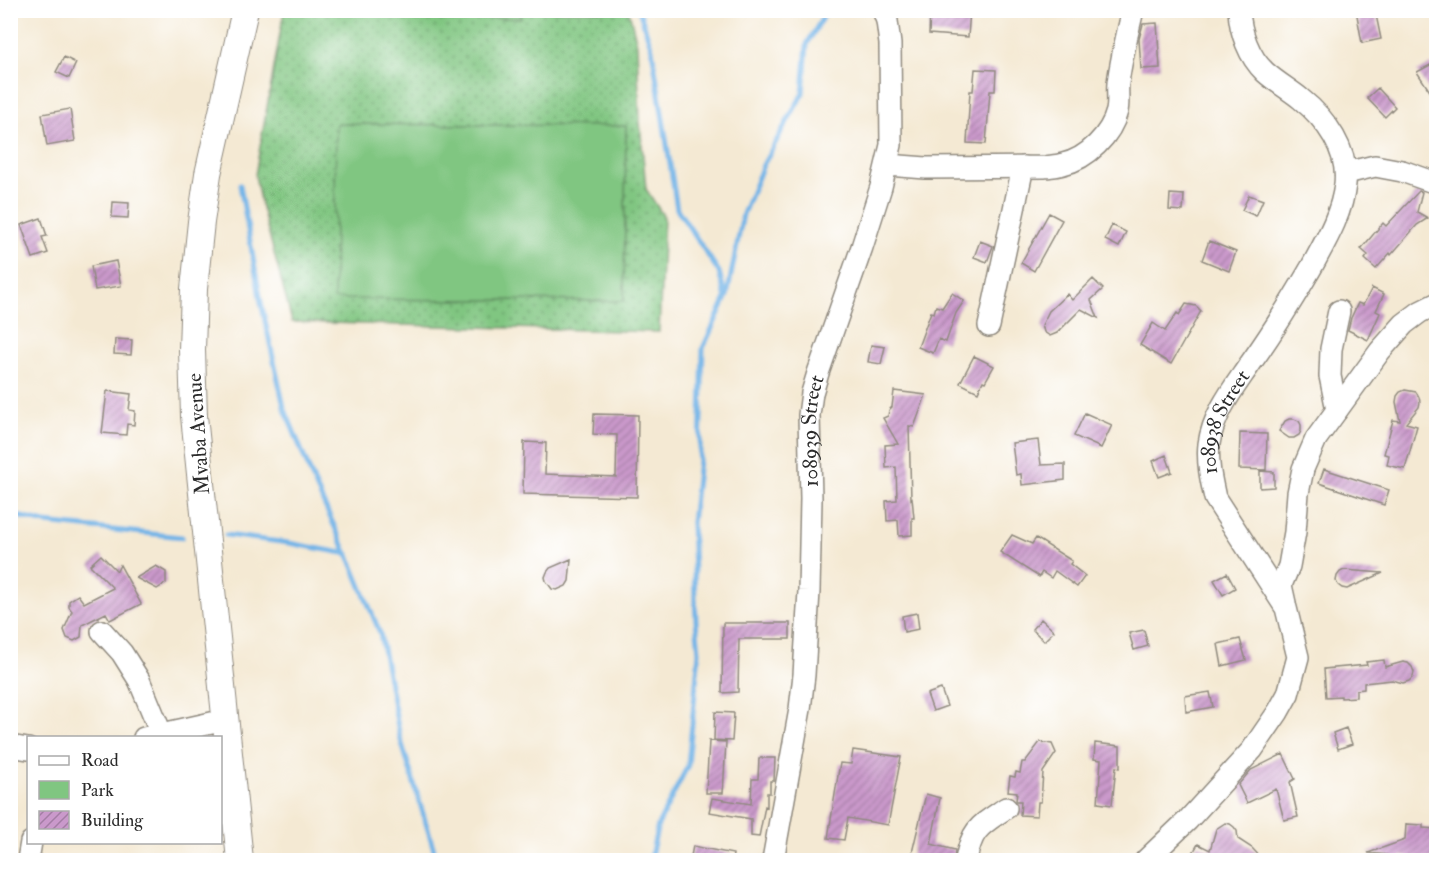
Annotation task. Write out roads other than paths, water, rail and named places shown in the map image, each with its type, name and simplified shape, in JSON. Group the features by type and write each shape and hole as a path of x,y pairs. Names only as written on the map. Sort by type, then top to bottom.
{"street":[{"name":"Mvaba Avenue","path":"240,861 194,416 192,350 194,289 208,174 245,10"},
{"name":"108939 Street","path":"773,861 800,709 807,643 811,499 809,415 812,393 862,247 891,145 891,55 887,21 883,10"},
{"path":"887,165 926,168 1023,168 1045,167 1075,160 1097,144 1109,129 1117,110 1118,85 1133,10"},
{"name":"108938 Street","path":"1146,861 1188,820 1252,750 1288,694 1298,657 1286,608 1215,498 1210,477 1209,445 1217,416 1294,297 1321,250 1338,214 1346,173 1336,141 1327,125 1303,100 1264,71 1258,63 1243,33 1239,10"},
{"path":"1346,173 1375,166 1402,171 1437,183"},
{"path":"989,326 1023,168"},
{"path":"1286,608 1281,585 1292,555 1298,493 1303,469 1316,439 1380,351 1404,324 1419,312 1437,304"},
{"path":"1337,411 1329,376 1331,350 1339,311"},
{"path":"102,631 122,653 139,680 152,735 225,720"},
{"path":"10,746 27,749"},
{"path":"966,861 969,843 980,826 1006,808"},
{"path":"28,861 31,844"}],"waterway":[{"path":"639,10 652,49 677,209 719,272 726,298 703,348 700,451 692,523 699,652 688,765 658,825 650,860"},
{"path":"727,296 743,214 763,165 803,93 807,44 827,10"},
{"path":"240,185 261,302 284,407 380,633 400,737 437,860"},
{"path":"10,514 45,523 182,537"},
{"path":"226,535 348,554"}]}
